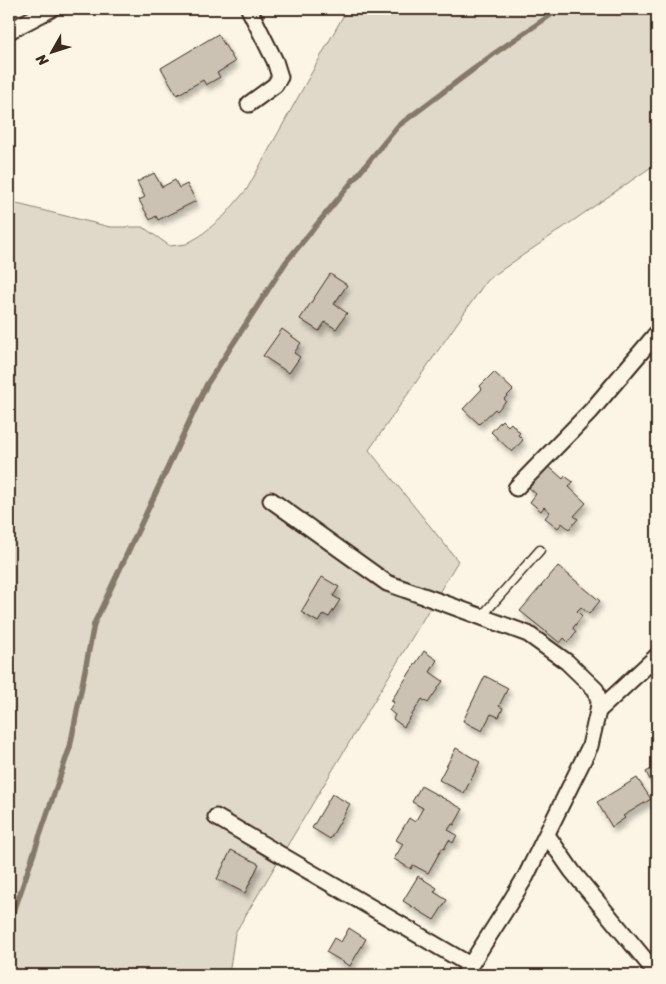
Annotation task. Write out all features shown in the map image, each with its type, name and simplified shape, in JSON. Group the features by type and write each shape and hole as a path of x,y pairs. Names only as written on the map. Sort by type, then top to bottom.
{"street":[{"path":"9,31 51,9"},
{"path":"249,9 275,61 280,77 275,85 249,104"},
{"path":"516,488 591,412 657,333"},
{"path":"216,817 467,970 526,876 590,746 598,711 599,702 596,690 567,662 528,634 387,583 271,500"},
{"path":"598,711 657,656"},
{"path":"547,834 572,871 657,974"}],"lane":[{"path":"481,617 540,550"}],"shaded area":[{"path":"347,9 657,9 657,163 487,280 369,450 458,561 235,933 229,975 9,975 9,202 110,227 143,227 170,246 186,244 200,236 225,215 247,189"}],"building":[{"path":"218,34 235,62 217,73 220,77 206,85 203,80 177,95 161,68"},
{"path":"154,173 162,187 175,180 179,188 187,184 196,201 158,220 156,216 150,220 139,200 145,197 137,182"},
{"path":"330,274 347,285 334,304 347,313 336,329 325,322 319,331 300,319"},
{"path":"282,329 301,343 294,353 300,357 289,373 263,356"},
{"path":"494,372 513,390 504,399 506,401 497,411 495,409 479,424 463,409 482,389 480,386"},
{"path":"502,420 508,426 511,423 520,433 518,435 523,440 512,452 491,432"},
{"path":"546,464 563,479 565,476 573,482 569,487 586,503 574,516 578,519 569,529 562,523 558,528 545,518 550,512 544,507 541,511 530,502 536,494 527,486"},
{"path":"558,566 600,601 589,614 581,607 577,611 582,616 573,628 576,632 568,642 564,638 560,643 520,611"},
{"path":"322,577 339,587 333,596 340,600 329,617 323,614 318,622 301,612"},
{"path":"424,651 437,660 430,672 443,681 428,703 422,699 404,727 393,719 395,715 389,710 394,702 391,701"},
{"path":"485,676 508,688 499,706 503,708 499,717 491,714 482,731 463,721"},
{"path":"456,748 480,762 464,793 439,780"},
{"path":"657,766 657,794 646,772"},
{"path":"637,778 651,799 623,816 625,818 612,827 597,802"},
{"path":"421,786 463,809 454,825 452,824 448,830 457,835 453,843 449,840 444,849 442,848 428,873 413,865 411,869 394,859 403,844 396,840 409,818 415,822 423,808 412,802"},
{"path":"332,794 350,804 330,839 312,828"},
{"path":"231,850 259,864 245,893 217,879"},
{"path":"418,876 437,888 434,892 447,900 434,920 403,901"},
{"path":"349,928 366,939 350,966 326,952 334,938 341,942"}],"waterway":[{"path":"9,926 70,747 94,624 207,384 286,262 398,126 495,53 561,9"}]}
